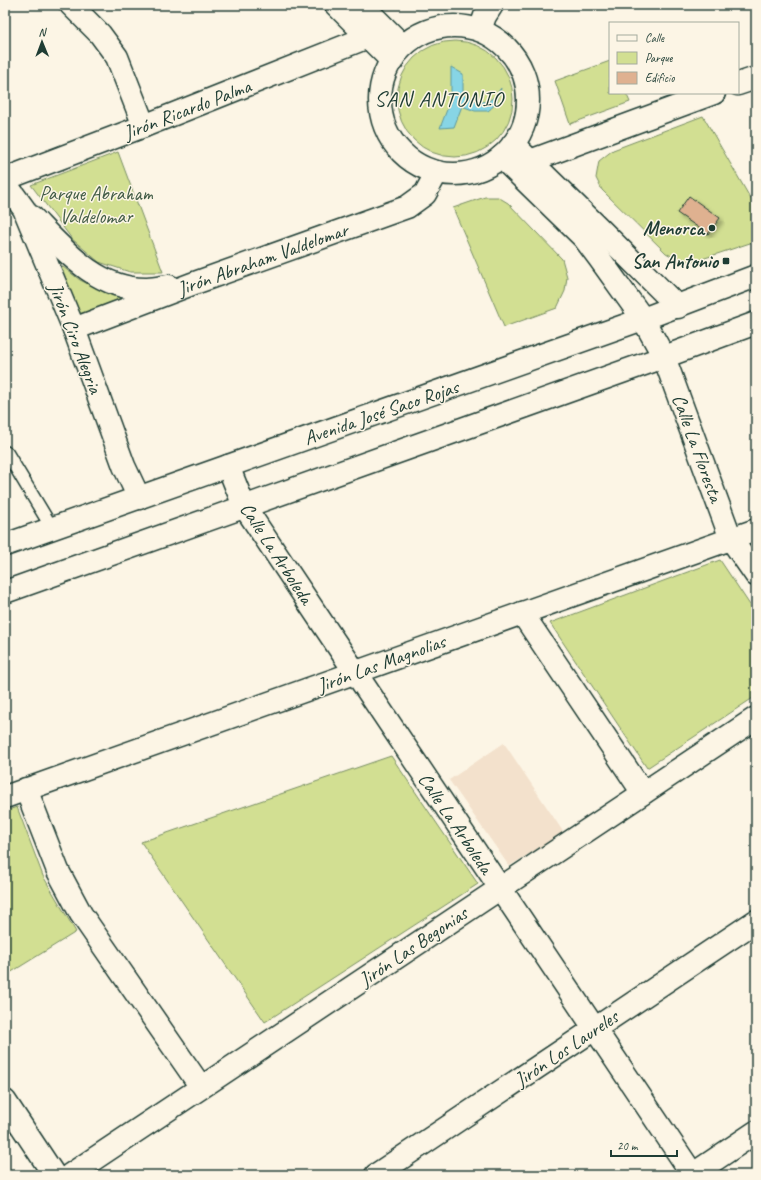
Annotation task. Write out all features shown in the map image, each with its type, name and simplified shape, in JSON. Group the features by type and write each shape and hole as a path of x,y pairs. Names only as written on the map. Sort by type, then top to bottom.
{"street":[{"path":"71,5 100,34 118,58 144,126"},
{"path":"336,5 368,37 398,53"},
{"path":"362,5 398,53"},
{"path":"480,30 485,16 492,5"},
{"path":"460,26 480,30 500,41 515,57 525,76 529,98 526,120 517,140 507,151 482,168 460,174 437,172 416,163 398,148 386,129 380,108 382,85 398,53 420,34 440,27 460,26"},
{"name":"Jirón Ricardo Palma","path":"5,179 144,126 368,37"},
{"path":"739,84 756,78"},
{"path":"530,160 711,94"},
{"path":"507,151 530,160 678,307"},
{"name":"Calle La Floresta","path":"507,151 584,238 643,319 664,357 731,539 756,575"},
{"name":"Jirón Abraham Valdelomar","path":"74,329 192,284 407,207 425,194 437,172"},
{"name":"Jirón Ciro Alegria","path":"5,183 24,209 74,329 124,466 138,498"},
{"path":"24,209 68,254 86,269 105,280 125,286 146,289 192,284"},
{"name":"Avenida José Saco Rojas","path":"5,545 678,307 756,276"},
{"path":"5,592 756,323"},
{"name":"Calle La Arboleda","path":"228,466 244,506 693,1175"},
{"name":"Jirón Las Magnolias","path":"5,796 756,530"},
{"path":"522,613 643,793"},
{"name":"Jirón Las Begonias","path":"70,1175 756,718"},
{"path":"26,789 58,871 81,914 202,1087"},
{"name":"Jirón Los Laureles","path":"376,1175 756,921"},
{"path":"5,1101 54,1175"},
{"path":"693,1175 756,1132"}],"lane":[{"path":"5,452 52,528"}],"shaded area":[{"path":"504,743 564,833 509,866 449,780"}],"green space":[{"path":"455,41 466,42 477,46 496,58 508,77 512,88 512,110 508,121 496,140 477,152 466,156 455,157 444,156 433,152 414,140 402,121 398,110 397,99 398,88 402,77 414,58 433,46 444,42"},
{"path":"609,61 609,94 626,94 630,102 570,124 555,81"},
{"path":"703,116 756,208 756,241 696,261 680,261 666,253 602,190 596,178 599,161 613,150"},
{"name":"Parque Abraham Valdelomar","path":"118,152 163,272 130,272 99,262 72,239 31,185"},
{"path":"485,197 498,197 508,203 562,259 567,277 565,291 557,308 504,327 453,208"},
{"path":"54,260 80,280 113,296 133,299 79,314"},
{"path":"720,560 756,614 756,696 647,768 550,623"},
{"path":"391,756 478,884 265,1022 141,842"},
{"path":"17,807 43,876 76,932 5,976 5,811"}],"water":[{"path":"451,67 463,74 463,94 473,99 483,102 490,100 501,88 497,101 488,111 475,111 462,106 454,127 440,128 451,99"}],"building":[{"path":"689,196 720,218 708,234 677,213"}],"place":[{"name":"Menorca","path":"712,228"},
{"name":"San Antonio","path":"726,261"}],"district":[{"name":"SAN ANTONIO","path":"439,98"}]}
